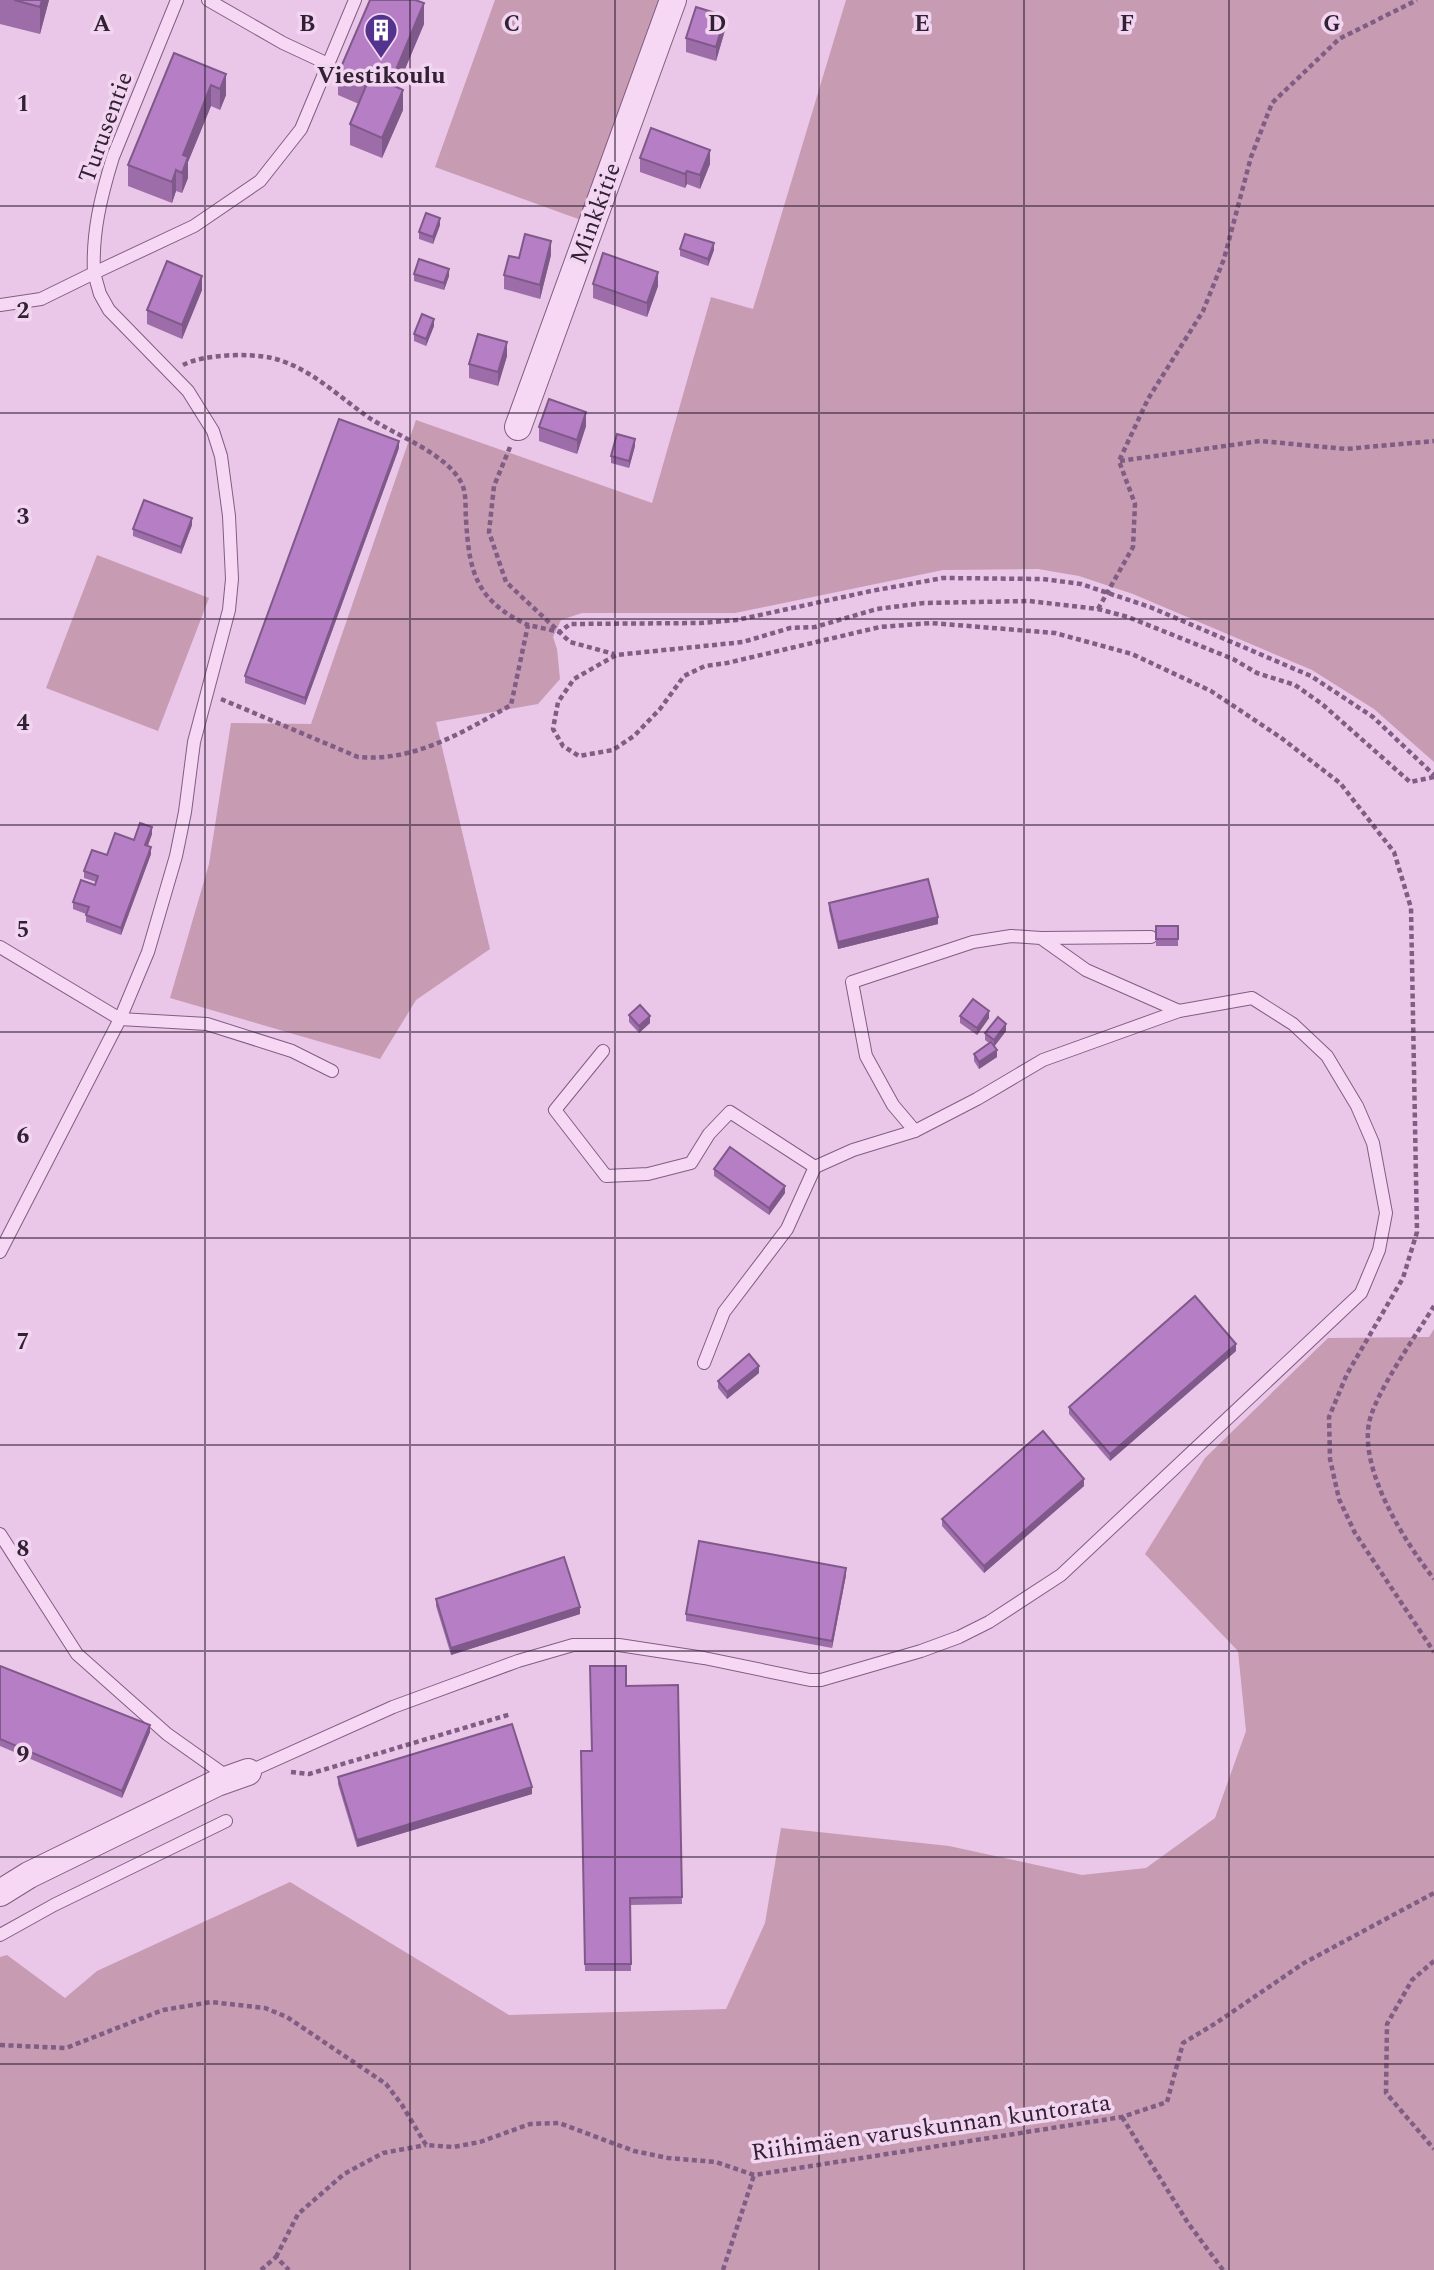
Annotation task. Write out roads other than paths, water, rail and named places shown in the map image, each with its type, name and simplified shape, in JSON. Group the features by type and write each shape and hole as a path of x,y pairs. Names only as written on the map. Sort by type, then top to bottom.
{"street":[{"name":"Minkkitie","path":"518,427 673,0"},
{"path":"0,1893 29,1875 239,1775"}],"lane":[{"name":"Turusentie","path":"0,1252 120,1019 148,952 164,904 185,812 194,742 225,633 232,579 225,482 213,431 188,391 108,310 94,273 94,232 104,184 177,0"},
{"path":"208,0 284,43 328,64"},
{"path":"0,305 41,299 194,226 260,181 301,129 355,0"},
{"path":"915,1130 893,1105 866,1056 852,982 973,942 1011,936 1151,937"},
{"path":"1041,938 1086,970 1178,1011"},
{"path":"0,947 120,1019 207,1024 292,1051 332,1071"},
{"path":"0,1534 77,1654 167,1734 239,1775 393,1707 519,1661 573,1645 619,1645 821,1680 959,1637 989,1622 1061,1574 1361,1293 1379,1250 1386,1213 1373,1143 1357,1106 1327,1056 1293,1024 1252,998 1178,1011 1043,1060 977,1099 915,1130 853,1150 815,1167 787,1229 724,1312 704,1363"},
{"path":"603,1051 555,1110 606,1176 648,1174 691,1163 709,1134 730,1112 815,1167"},
{"path":"0,1935 54,1905 226,1821"}],"place":[{"name":"Viestikoulu","path":"381,60"}]}
